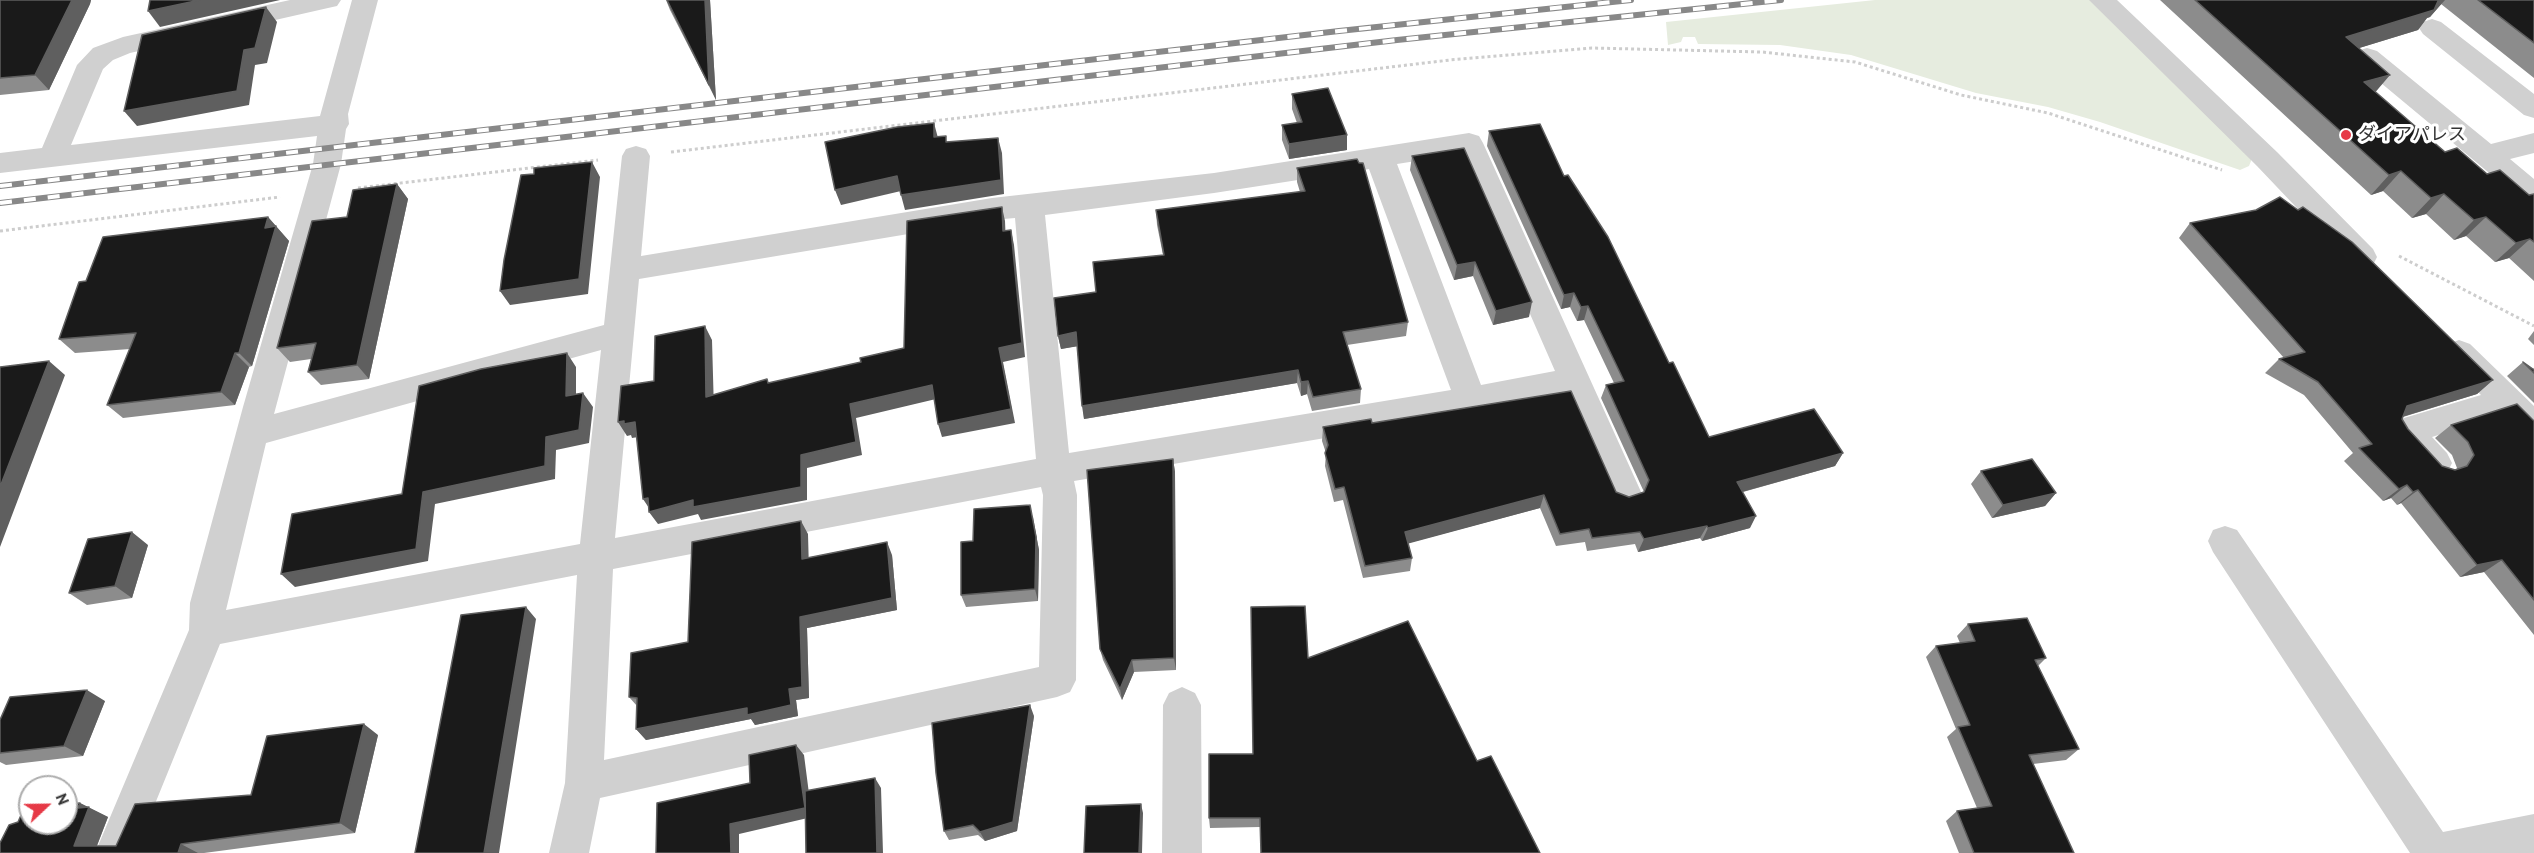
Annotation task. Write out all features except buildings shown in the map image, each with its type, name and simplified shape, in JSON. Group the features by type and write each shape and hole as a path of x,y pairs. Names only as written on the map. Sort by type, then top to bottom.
{"street":[{"path":"52,157 91,65 103,54 123,46 328,0"},
{"path":"115,853 207,630 208,603 254,434 259,407 319,192 335,124 334,114 365,0"},
{"path":"2102,0 2267,159 2315,211 2389,266"},
{"path":"2432,28 2534,108"},
{"path":"2367,57 2534,195"},
{"path":"0,163 335,124"},
{"path":"625,270 992,209 1214,183 1469,143 1625,494"},
{"path":"2486,155 2534,143"},
{"path":"569,853 584,783 596,555 636,156"},
{"path":"1379,156 1471,400"},
{"path":"584,783 1057,680 1060,495 1054,470 1029,206"},
{"path":"254,434 619,333"},
{"path":"2440,334 2534,427"},
{"path":"207,630 1054,470 1471,400 1575,380"},
{"path":"2438,467 2406,431 2507,400"},
{"path":"2225,542 2433,853"},
{"path":"1182,705 1182,853"},
{"path":"2438,853 2534,834"}],"path":[{"path":"0,231 1450,60 1592,48 1762,52 1855,62 1960,95 2048,113 2229,172"},
{"path":"2389,266 2458,289 2534,326"}],"shaded area":[{"path":"1875,0 2090,0 2251,156 2249,166 2240,170 2100,122 2048,107 1976,93 1851,55 1780,45 1698,44 1695,37 1683,37 1681,42 1668,45 1666,22"}],"railway":[{"path":"0,186 1339,31 1631,0"},
{"path":"0,203 1397,40 1781,0"}],"place":[{"name":"ダイアパレス","path":"2346,135"}]}
